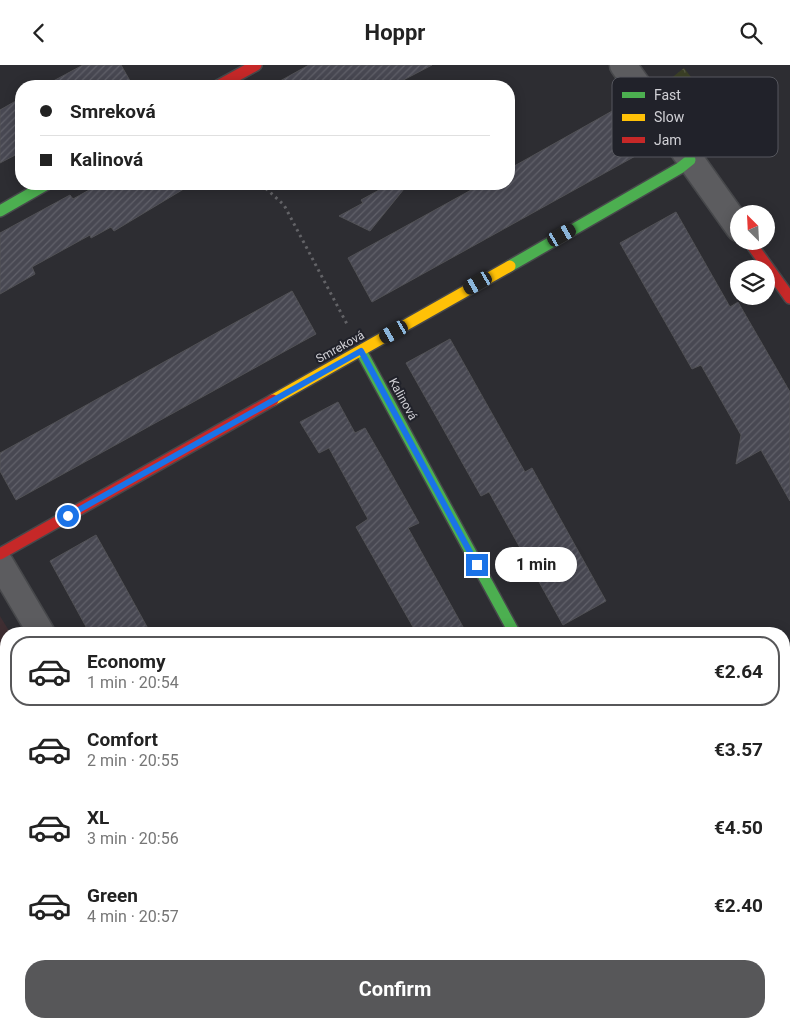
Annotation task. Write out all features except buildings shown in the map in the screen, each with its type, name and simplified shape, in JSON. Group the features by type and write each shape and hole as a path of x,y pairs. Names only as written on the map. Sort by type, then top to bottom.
{"street":[{"path":"229,80 256,65"},
{"path":"623,65 631,77"},
{"path":"688,157 730,216"},
{"name":"Smreková","path":"0,554 361,351 680,168 690,160"},
{"path":"0,211 37,190"},
{"path":"755,250 790,298"},
{"name":"Kalinová","path":"361,351 511,627"},
{"path":"0,563 38,627"}],"path":[{"path":"268,190 284,205 361,351"}],"shaded area":[{"path":"0,616 7,627 0,627"}],"green space":[{"path":"684,68 691,77 673,77"}],"traffic: fast":[{"path":"510,266 680,168 690,160"},
{"path":"0,211 37,190"},
{"path":"361,351 511,627"}],"traffic: slow":[{"path":"273,400 510,266"}],"traffic: jam":[{"path":"229,80 256,65"},
{"path":"755,250 790,298"},
{"path":"0,554 273,400"}],"route":[{"path":"68,516 361,351 477,565"}]}
